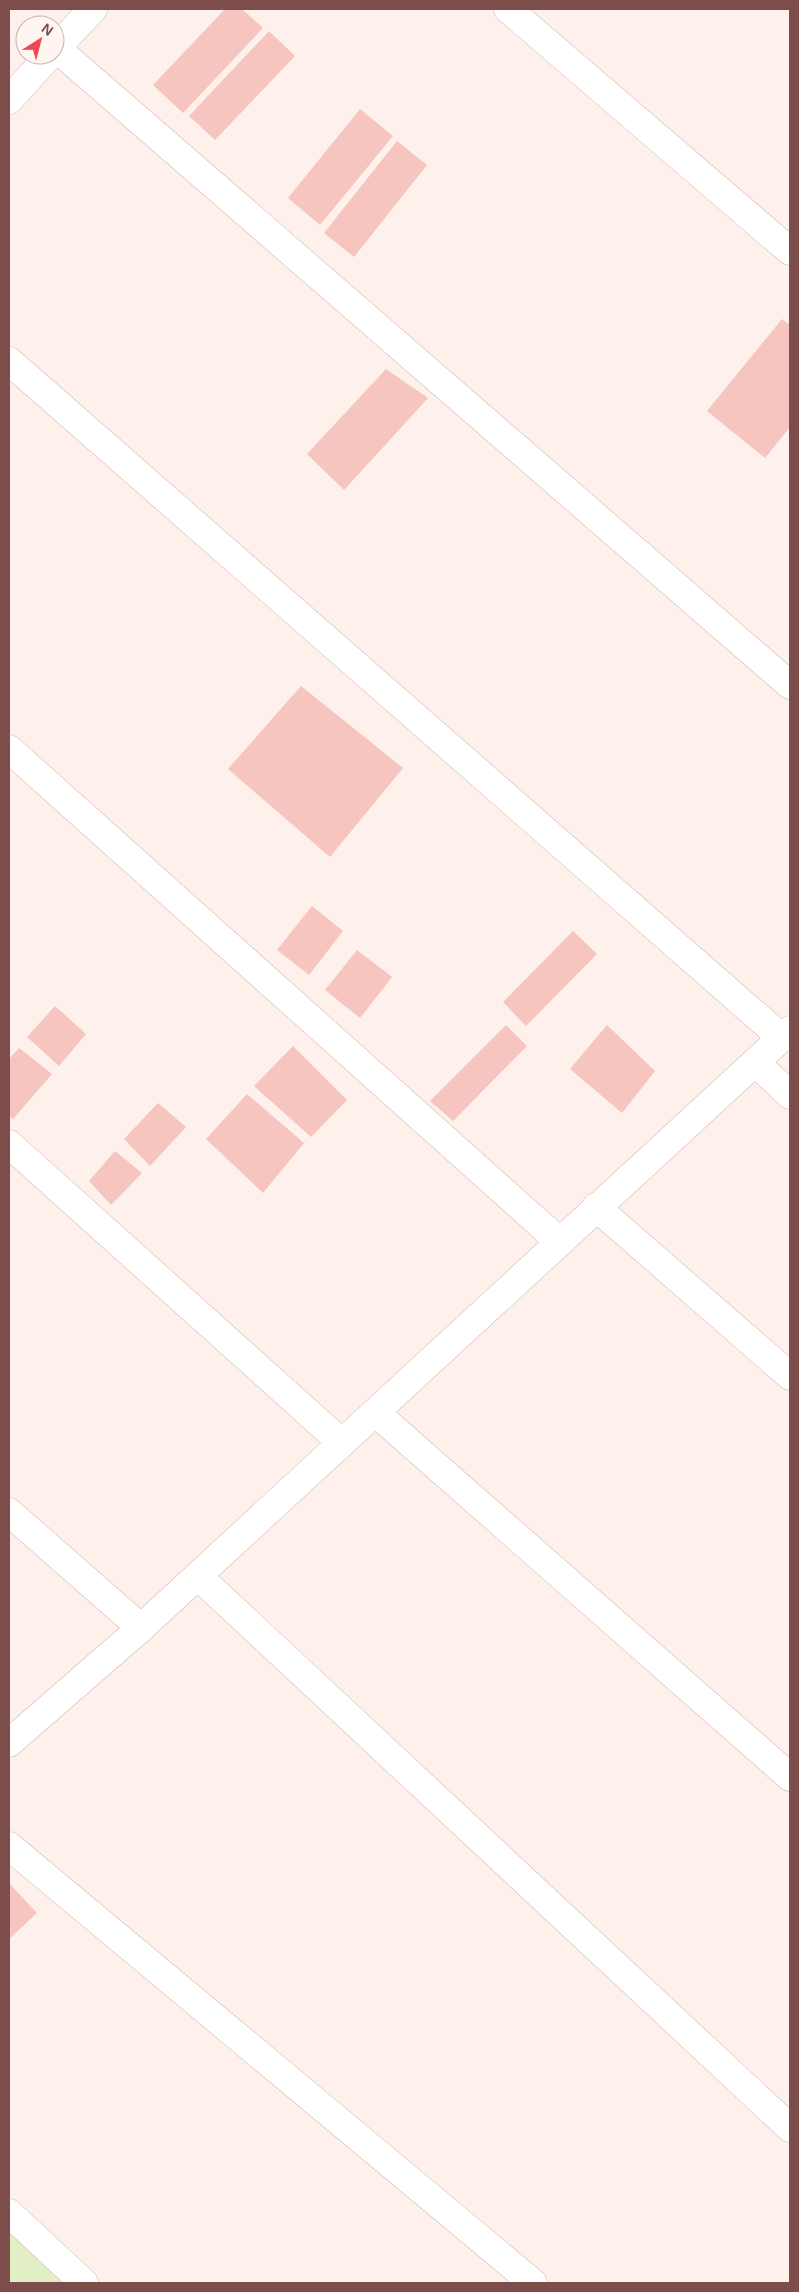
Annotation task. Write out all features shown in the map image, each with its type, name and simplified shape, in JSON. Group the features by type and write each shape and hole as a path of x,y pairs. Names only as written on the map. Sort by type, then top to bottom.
{"street":[{"path":"65,39 93,9"},
{"path":"508,9 790,251"},
{"path":"65,60 790,685"},
{"path":"9,100 41,65"},
{"path":"9,361 786,1034 596,1207 198,1576 9,1743"},
{"path":"9,749 560,1242"},
{"path":"754,1062 790,1095"},
{"path":"9,1144 342,1443"},
{"path":"596,1207 790,1376"},
{"path":"376,1413 790,1776"},
{"path":"9,1512 141,1628"},
{"path":"198,1576 790,2128"},
{"path":"9,1846 533,2283"},
{"path":"9,2213 84,2283"}],"green space":[{"path":"9,2229 65,2283 9,2283"}],"building":[{"path":"225,9 242,9 263,28 183,113 153,85"},
{"path":"269,31 295,56 215,140 189,116"},
{"path":"360,109 393,136 320,225 288,198"},
{"path":"397,141 427,165 354,257 324,233"},
{"path":"782,319 790,325 790,427 765,458 707,411"},
{"path":"386,369 428,398 344,490 307,454"},
{"path":"301,686 403,768 330,857 228,769"},
{"path":"312,906 343,931 309,975 277,950"},
{"path":"573,931 597,954 526,1026 503,1002"},
{"path":"357,950 392,977 360,1018 325,990"},
{"path":"55,1006 86,1034 59,1066 27,1037"},
{"path":"506,1025 527,1046 453,1121 430,1101"},
{"path":"607,1025 655,1071 622,1113 570,1069"},
{"path":"293,1046 347,1100 311,1137 254,1086"},
{"path":"19,1048 52,1074 13,1119 9,1116 9,1059"},
{"path":"247,1094 304,1143 263,1193 206,1139"},
{"path":"158,1103 186,1127 150,1166 124,1139"},
{"path":"115,1151 142,1173 111,1205 89,1181"},
{"path":"9,1883 37,1913 9,1939"}]}
